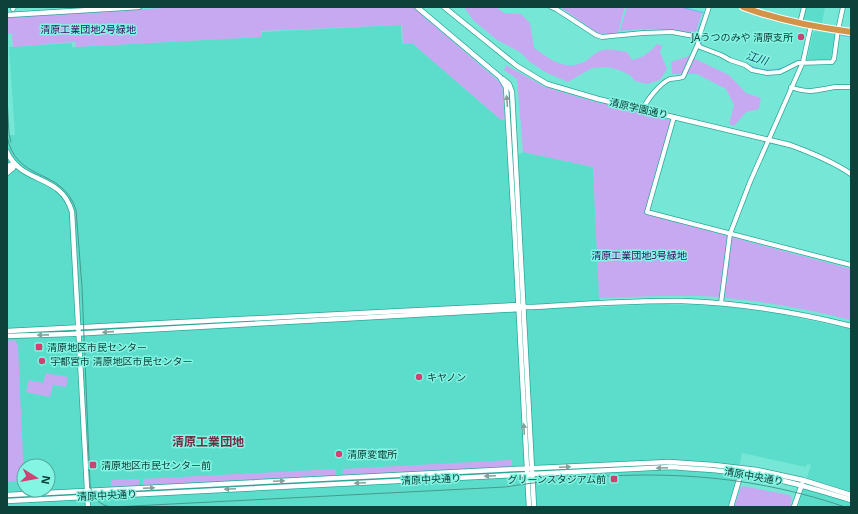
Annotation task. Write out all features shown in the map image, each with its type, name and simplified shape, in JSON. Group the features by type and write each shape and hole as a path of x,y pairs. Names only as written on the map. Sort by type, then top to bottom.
{"highway":[{"path":"743,7 773,18 851,32"}],"street":[{"path":"7,14 139,7"},
{"path":"417,7 509,84 512,92 528,507"},
{"name":"清原学園通り","path":"444,7 517,66 547,84 598,99 768,139 813,153 832,162 851,174"},
{"path":"551,7 596,35 602,37 643,32 672,32 699,37"},
{"path":"643,109 646,102 663,84 670,79 683,77 698,44 699,37 710,7"},
{"path":"800,23 804,7"},
{"path":"698,44 700,47 745,65 752,70 767,73 780,72 803,62 832,62 834,59 843,7"},
{"path":"721,303 730,234 768,139 803,62 811,25"},
{"path":"791,88 800,91 820,91 836,87 851,87"},
{"path":"674,117 647,212 851,265"},
{"path":"7,152 14,164 25,172 56,187 64,194 70,206 73,218 88,507"},
{"path":"7,168 14,164"},
{"path":"7,173 13,168 14,164"},
{"path":"7,331 652,301 721,303 794,313 851,326"},
{"path":"7,336 520,307"},
{"path":"520,307 534,507"},
{"name":"清原中央通り","path":"7,501 87,494 526,468 669,462 714,464 742,468 851,495"},
{"name":"清原中央通り","path":"7,495 87,494 527,475 671,467 741,473 802,483 851,500"},
{"path":"731,507 741,473"},
{"path":"794,507 802,483"}],"shaded area":[{"path":"804,7 825,7 822,23 801,19"},
{"path":"401,25 402,44 412,43 500,119 505,120 507,161 523,152 593,167 600,307 662,304 722,306 775,313 851,329 851,507 798,507 811,465 807,464 806,467 742,453 729,507 7,507 7,135 15,135 9,47 72,43 72,47 261,37 262,32"},
{"path":"816,31 835,34 831,58 829,60 807,60 813,33"}],"green space":[{"name":"清原工業団地2号緑地","path":"181,7 413,7 502,84 505,119 500,119 413,44 403,44 402,25 261,31 261,37 76,47 75,42 13,47 12,34 8,34 9,17"},
{"path":"464,7 496,7 504,13 521,14 530,23 534,48 552,60 564,64 570,65 584,62 603,50 627,52 632,60 640,58 652,50 657,44 662,46 660,52 667,69 660,80 647,84 635,81 630,75 619,70 607,67 592,68 568,82 545,72 530,62 520,52 497,40 473,20"},
{"path":"560,7 625,7 618,33 600,35"},
{"path":"627,7 682,7 702,13 695,35 675,31 658,30 620,31"},
{"path":"689,56 729,75 746,93 761,98 759,109 746,112 734,126 729,124 734,105 726,89 697,74 672,74 671,62"},
{"name":"清原工業団地3号緑地","path":"506,65 545,87 592,101 671,120 645,214 851,269 851,320 785,306 718,297 674,296 599,298 593,167 523,152 517,79 504,70"},
{"path":"15,340 18,345 23,458 16,458 16,481 7,482 7,341"},
{"path":"46,373 68,377 66,387 53,385 50,397 26,392 29,380 43,383"},
{"path":"512,460 512,467 343,475 343,469"},
{"path":"335,469 336,475 145,485 143,483 143,479"},
{"path":"139,479 137,486 111,487 111,480"},
{"path":"743,486 790,495 792,500 790,507 734,507 741,487"}],"waterway":[{"name":"江川","path":"681,7 705,13 697,33 699,34"},
{"name":"江川","path":"701,44 702,35"},
{"name":"江川","path":"840,35 851,37"},
{"name":"江川","path":"747,64 755,68 773,70 782,68 797,61 803,61"}],"tram line":[{"path":"7,97 9,134 11,142"},
{"path":"7,136 12,151 20,162 29,169 61,187 69,196 76,210 82,287 90,484 94,497 104,505 113,507 505,487 549,481 634,475 719,479 761,485 803,494 845,507"}],"place":[{"name":"JAうつのみや 清原支所","path":"801,37"},
{"name":"清原地区市民センター","path":"39,347"},
{"name":"宇都宮市 清原地区市民センター","path":"42,361"},
{"name":"キヤノン","path":"419,377"},
{"name":"清原変電所","path":"339,454"},
{"name":"清原地区市民センター前","path":"93,465"},
{"name":"グリーンスタジアム前","path":"614,479"}],"district":[{"name":"清原工業団地","path":"208,442"}]}
